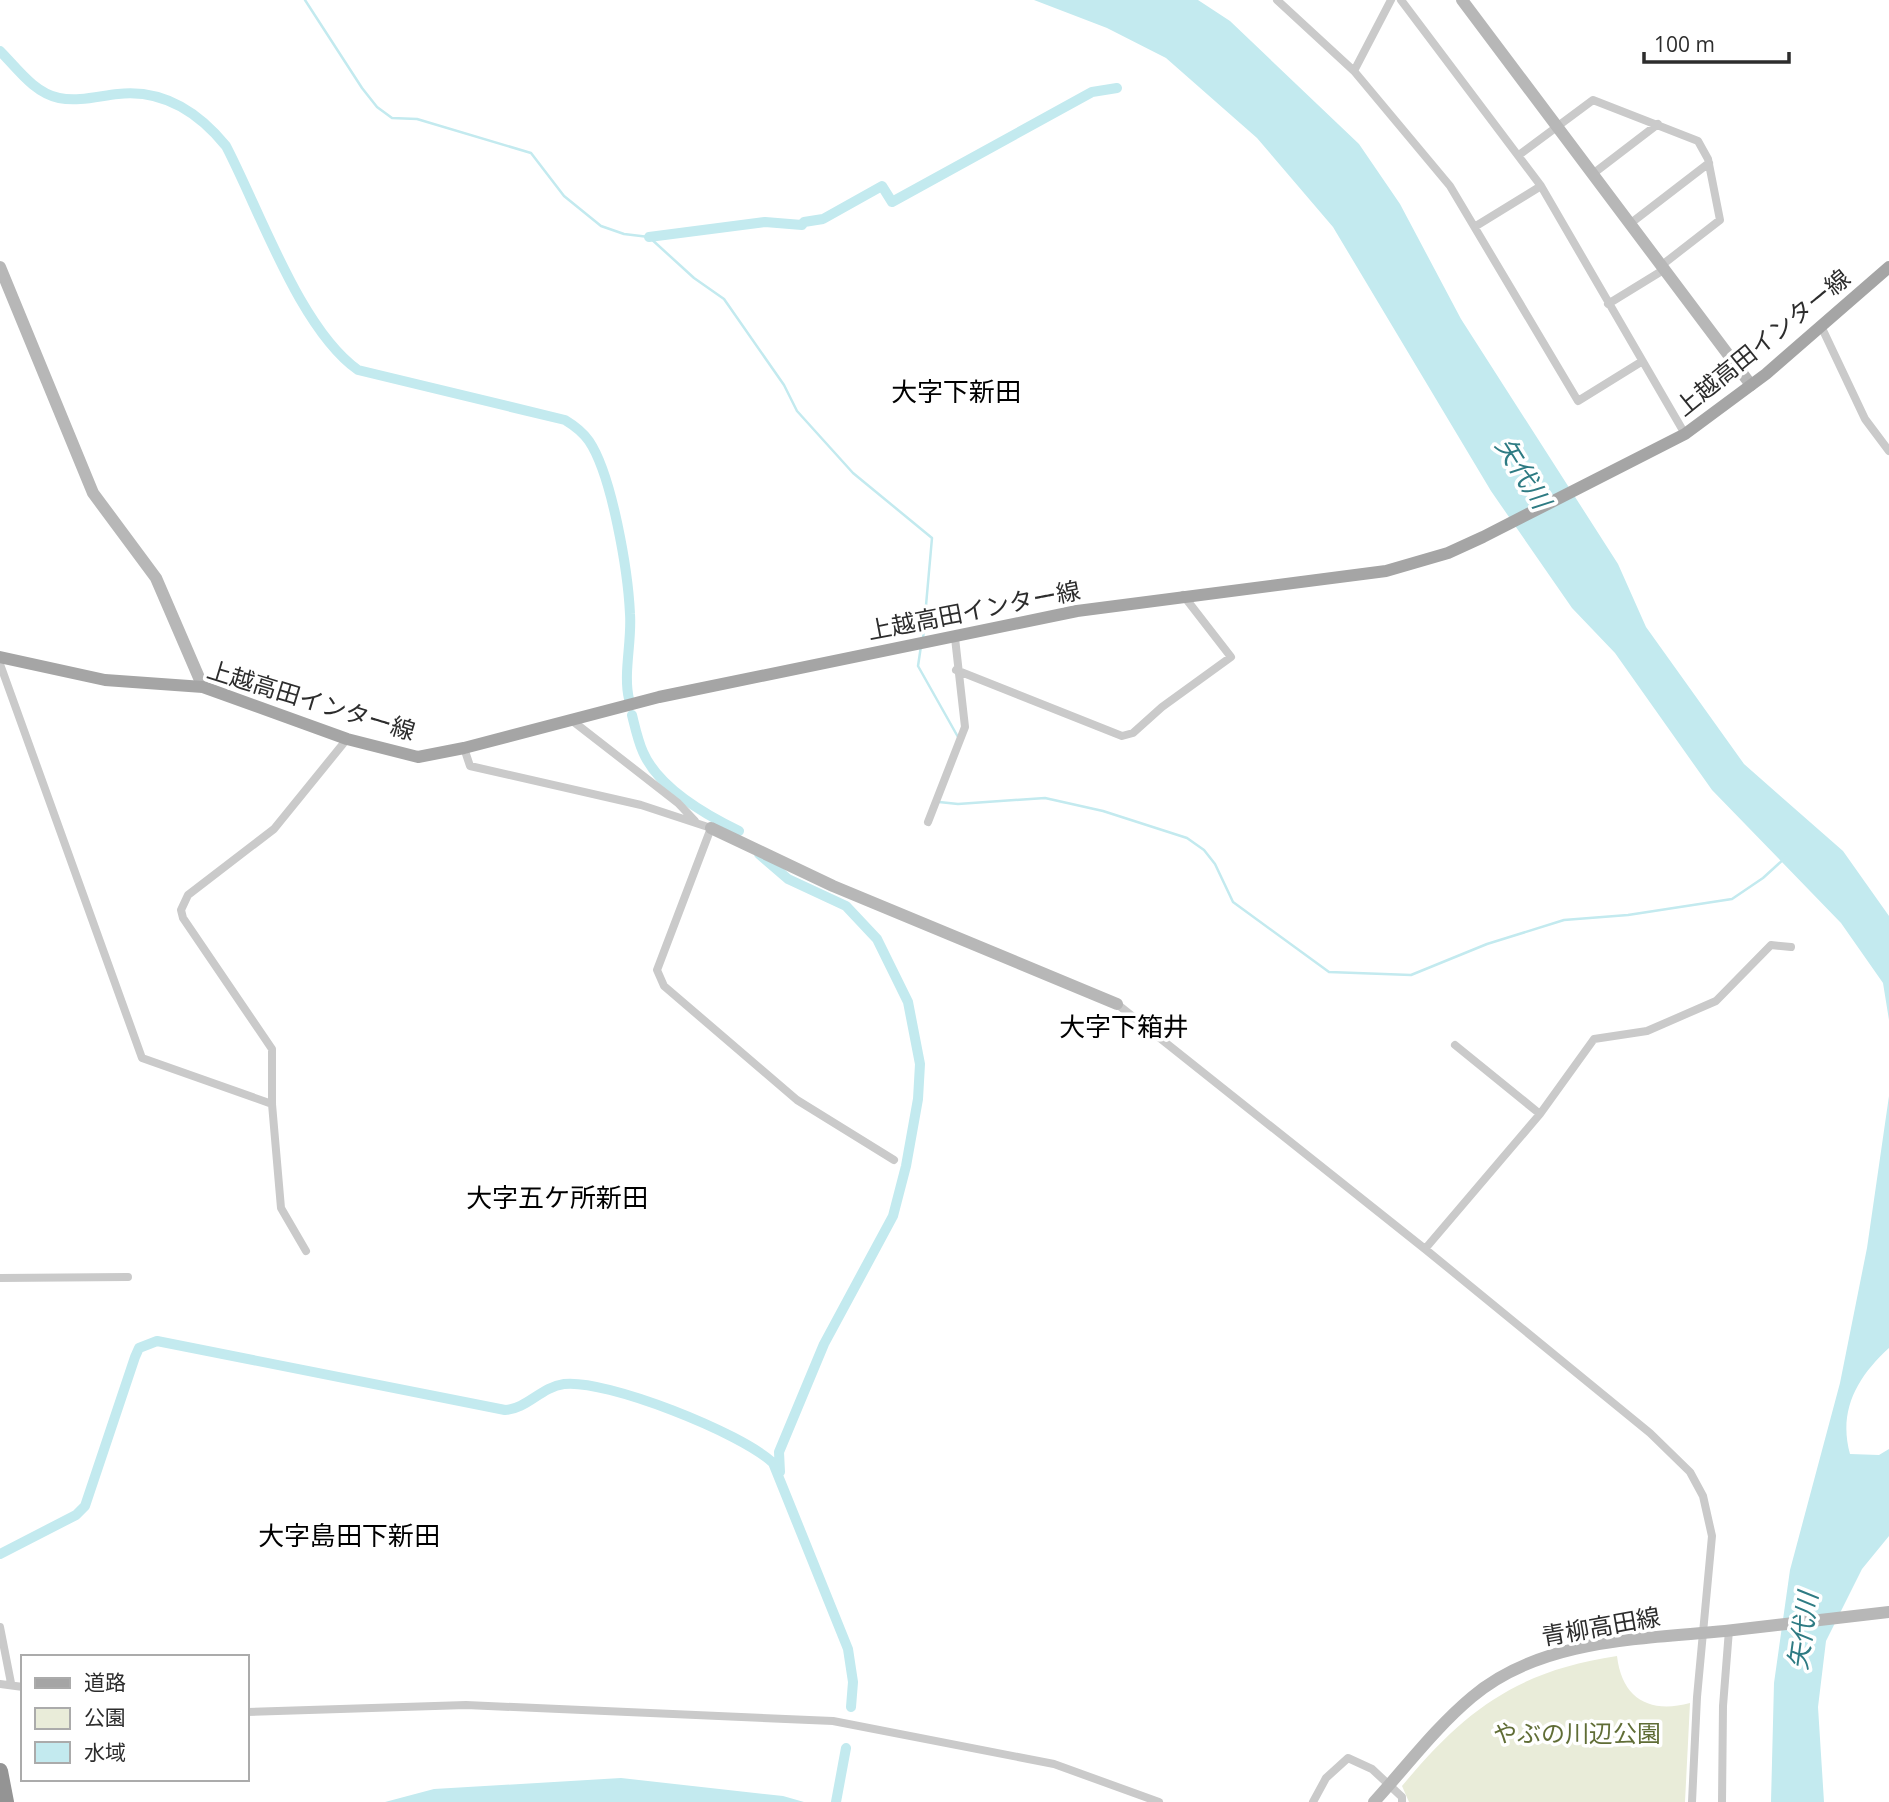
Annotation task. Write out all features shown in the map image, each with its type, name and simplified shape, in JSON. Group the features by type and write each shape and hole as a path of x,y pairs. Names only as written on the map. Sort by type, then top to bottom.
{"highway":[{"path":"0,1771 6,1802"}],"main road":[{"name":"上越高田インター線","path":"0,657 105,680 203,687 347,739 418,757 820,662 955,638 1077,611 1183,595 1386,571 1448,553 1685,435 1751,385 1889,267"}],"street":[{"path":"1277,0 1354,71 1431,159 1476,226 1578,401 1641,362"},
{"path":"1354,71 1391,0"},
{"path":"1401,0 1541,186 1685,435"},
{"path":"1462,0 1751,385"},
{"path":"1519,155 1592,100 1698,141 1709,163 1720,220 1664,267 1608,304"},
{"path":"1594,173 1658,124"},
{"path":"1630,223 1709,163"},
{"path":"1476,226 1541,186"},
{"path":"0,267 93,493 156,578 203,687"},
{"path":"1821,326 1865,419 1889,452"},
{"path":"957,670 1122,736 1133,733 1162,707 1231,657 1183,595"},
{"path":"928,822 965,727 955,638"},
{"path":"0,664 142,1058 272,1104"},
{"path":"570,719 678,803 697,823"},
{"path":"306,1251 281,1209 272,1104 272,1049 183,918 181,909 188,895 274,829 347,739"},
{"path":"464,748 470,766 640,805 711,828 833,887 1117,1004 1425,1249 1650,1433 1690,1472 1703,1496 1711,1521 1692,1802"},
{"path":"711,828 657,970 664,986 797,1100 894,1160"},
{"path":"1425,1249 1540,1114 1594,1039 1647,1031 1716,1001 1771,945 1791,947"},
{"path":"1455,1045 1540,1114"},
{"path":"0,1278 128,1276"},
{"name":"青柳高田線","path":"1374,1802 1425,1743 1473,1695 1531,1661 1591,1646 1889,1612"},
{"path":"0,1627 11,1683"},
{"path":"1722,1802 1723,1706 1729,1630"},
{"path":"0,1684 11,1683 21,1686"},
{"path":"248,1712 466,1705 833,1721 1054,1764 1159,1802"},
{"path":"1313,1802 1326,1778 1348,1758 1373,1769 1402,1797 1402,1802"}],"green space":[{"name":"やぶの川辺公園","path":"1617,1656 1625,1683 1640,1700 1662,1706 1690,1703 1685,1802 1409,1802 1402,1786 1425,1759 1471,1715 1496,1698 1550,1672"}],"water":[{"name":"矢代川","path":"1034,0 1198,0 1230,21 1359,144 1400,204 1461,319 1618,564 1646,627 1744,764 1843,851 1889,916 1889,1020 1883,983 1841,923 1712,790 1615,653 1572,608 1491,491 1333,227 1257,138 1166,58 1107,28"},
{"name":"矢代川","path":"1889,1096 1889,1348 1859,1383 1849,1409 1847,1438 1850,1454 1879,1455 1889,1449 1889,1536 1862,1569 1826,1641 1818,1707 1824,1802 1771,1802 1774,1683 1790,1570 1840,1383 1867,1248"},
{"path":"621,1778 783,1796 804,1802 385,1802 434,1789"}],"waterway":[{"path":"305,0 362,88 377,107 392,118 417,119 531,153 564,196 601,226 624,234 649,237 694,278 724,299 784,385 797,411 853,473 932,538 923,639"},
{"path":"0,51 26,79 50,95 74,99 134,93 150,95 179,106 204,123 226,146 283,267 318,327 337,351 358,370 565,420 584,434 605,476 622,549 630,614 627,679 629,699"},
{"path":"649,237 765,222 802,225 804,222 823,219 882,186 892,202 1092,92 1117,88"},
{"path":"921,646 918,666 958,737"},
{"path":"632,715 643,752 660,777 684,799 739,831"},
{"path":"939,802 958,804 1045,798 1103,811 1187,838 1204,850 1215,864 1233,902 1329,972 1411,975 1487,944 1564,920 1628,915 1732,899 1763,878 1785,858"},
{"path":"759,854 788,879 846,906 877,939 908,1002 920,1064 918,1099 906,1166 893,1216 824,1344 779,1452 780,1472"},
{"path":"0,1554 76,1515 85,1506 135,1357 139,1348 157,1341 505,1410 520,1406 556,1386 584,1385 610,1390 673,1410 733,1437 773,1463 848,1649 853,1682 851,1707"},
{"path":"836,1802 846,1748"}],"district":[{"name":"大字下新田","path":"956,392"},
{"name":"大字下箱井","path":"1124,1027"},
{"name":"大字五ケ所新田","path":"557,1198"},
{"name":"大字島田下新田","path":"349,1536"}]}
